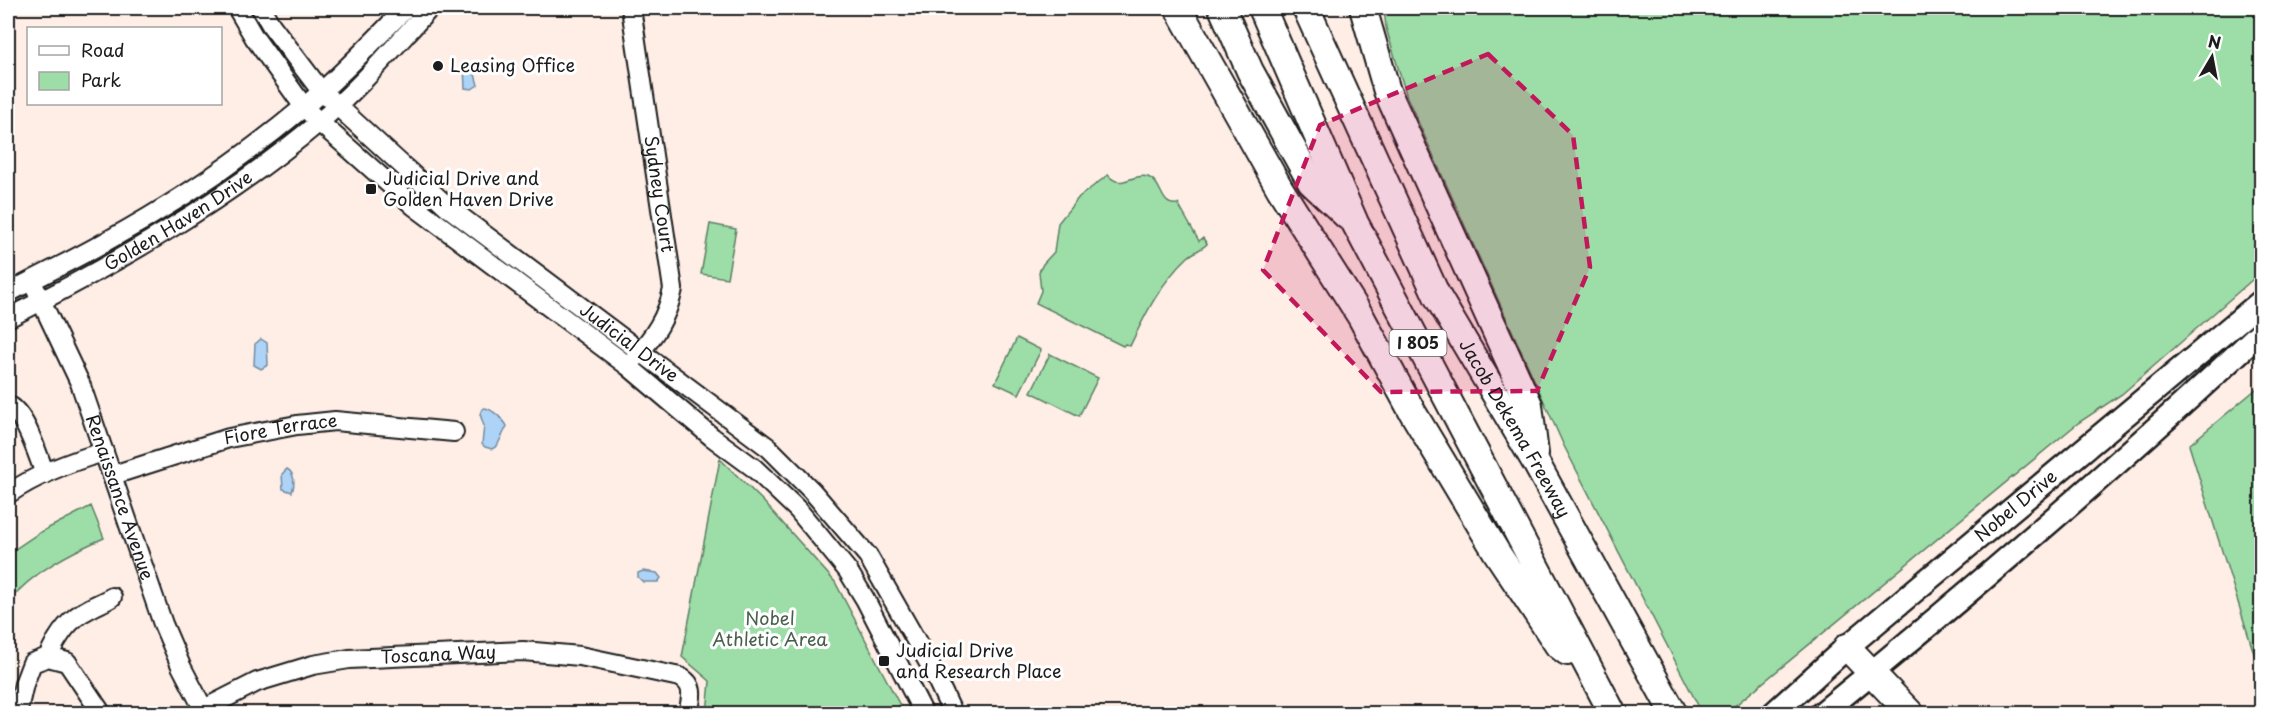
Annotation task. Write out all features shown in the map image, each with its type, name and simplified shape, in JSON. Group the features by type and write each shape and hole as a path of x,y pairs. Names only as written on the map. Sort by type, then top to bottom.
{"highway":[{"path":"1178,8 1280,189 1361,317 1413,413 1497,553 1558,645 1590,671"},
{"path":"1222,8 1250,71 1311,182 1355,223"},
{"name":"I 805","path":"1262,8 1355,223 1613,714"},
{"name":"Jacob Dekema Freeway","path":"1306,8 1437,296 1536,463 1674,714"},
{"path":"1363,8 1387,91 1529,405 1536,463"},
{"path":"1847,647 1911,714"}],"main road":[{"name":"Nobel Drive","path":"1773,714 1847,647 2262,301"},
{"name":"Nobel Drive","path":"1821,714 2109,471 2262,331"}],"street":[{"name":"Judicial Drive","path":"237,8 254,37 304,107 319,122 414,206 628,366 754,468 798,510 848,571 865,598 924,714"},
{"name":"Judicial Drive","path":"261,8 271,26 321,91 449,208 770,448 812,491 868,556 930,665 952,714"},
{"name":"Golden Haven Drive","path":"8,293 106,242 179,198 243,154 304,107 406,8"},
{"name":"Golden Haven Drive","path":"8,318 117,261 191,217 319,122 337,106 429,9 426,8"},
{"name":"Sydney Court","path":"628,366 668,311 673,289 631,8"},
{"name":"Renaissance Avenue","path":"32,280 80,383 163,624 181,666 205,711"},
{"path":"8,405 15,408 25,425 45,474"},
{"name":"Fiore Terrace","path":"113,475 229,438 297,425 336,421 454,432"},
{"path":"8,494 45,474 104,452"},
{"path":"48,657 58,636 71,622 84,611 112,597"},
{"name":"Toscana Way","path":"205,711 257,682 313,664 349,659 524,651 580,656 681,677 691,686 692,694 688,714"},
{"path":"17,714 32,663 48,657 67,662 102,714"}],"highlighted area":[{"path":"1488,54 1573,135 1590,267 1537,391 1381,392 1263,270 1320,125"}],"green space":[{"path":"1384,8 2261,8 2261,272 2122,394 2078,423 1726,713 1702,713 1564,446 1407,97 1386,28"},
{"path":"1108,175 1118,181 1143,176 1153,180 1168,202 1178,204 1199,241 1203,238 1207,244 1188,257 1162,287 1130,346 1125,344 1123,346 1036,303 1041,291 1039,272 1054,252 1058,223 1079,197"},
{"path":"710,224 736,229 727,278 701,274"},
{"path":"1017,338 1041,350 1019,394 995,383"},
{"path":"1050,354 1098,378 1079,416 1031,392"},
{"path":"2261,385 2261,676 2189,445"},
{"name":"Nobel Athletic Area","path":"720,459 763,501 835,582 904,713 707,713 710,681 682,657"},
{"path":"91,506 104,538 52,564 29,581 8,602 8,554 39,533"}],"water":[{"path":"472,64 478,85 472,89 465,88 464,65"},
{"path":"261,339 267,343 268,365 261,369 254,365 255,344"},
{"path":"485,408 491,410 507,426 497,446 492,449 482,444 484,426 480,414"},
{"path":"287,469 292,473 294,479 292,492 283,489 282,474"},
{"path":"643,571 657,573 661,578 658,582 643,582 638,577 638,573"}],"place":[{"name":"Leasing Office","path":"438,66"},
{"name":"Judicial Drive and Golden Haven Drive","path":"371,189"},
{"name":"Judicial Drive and Research Place","path":"884,661"}]}
